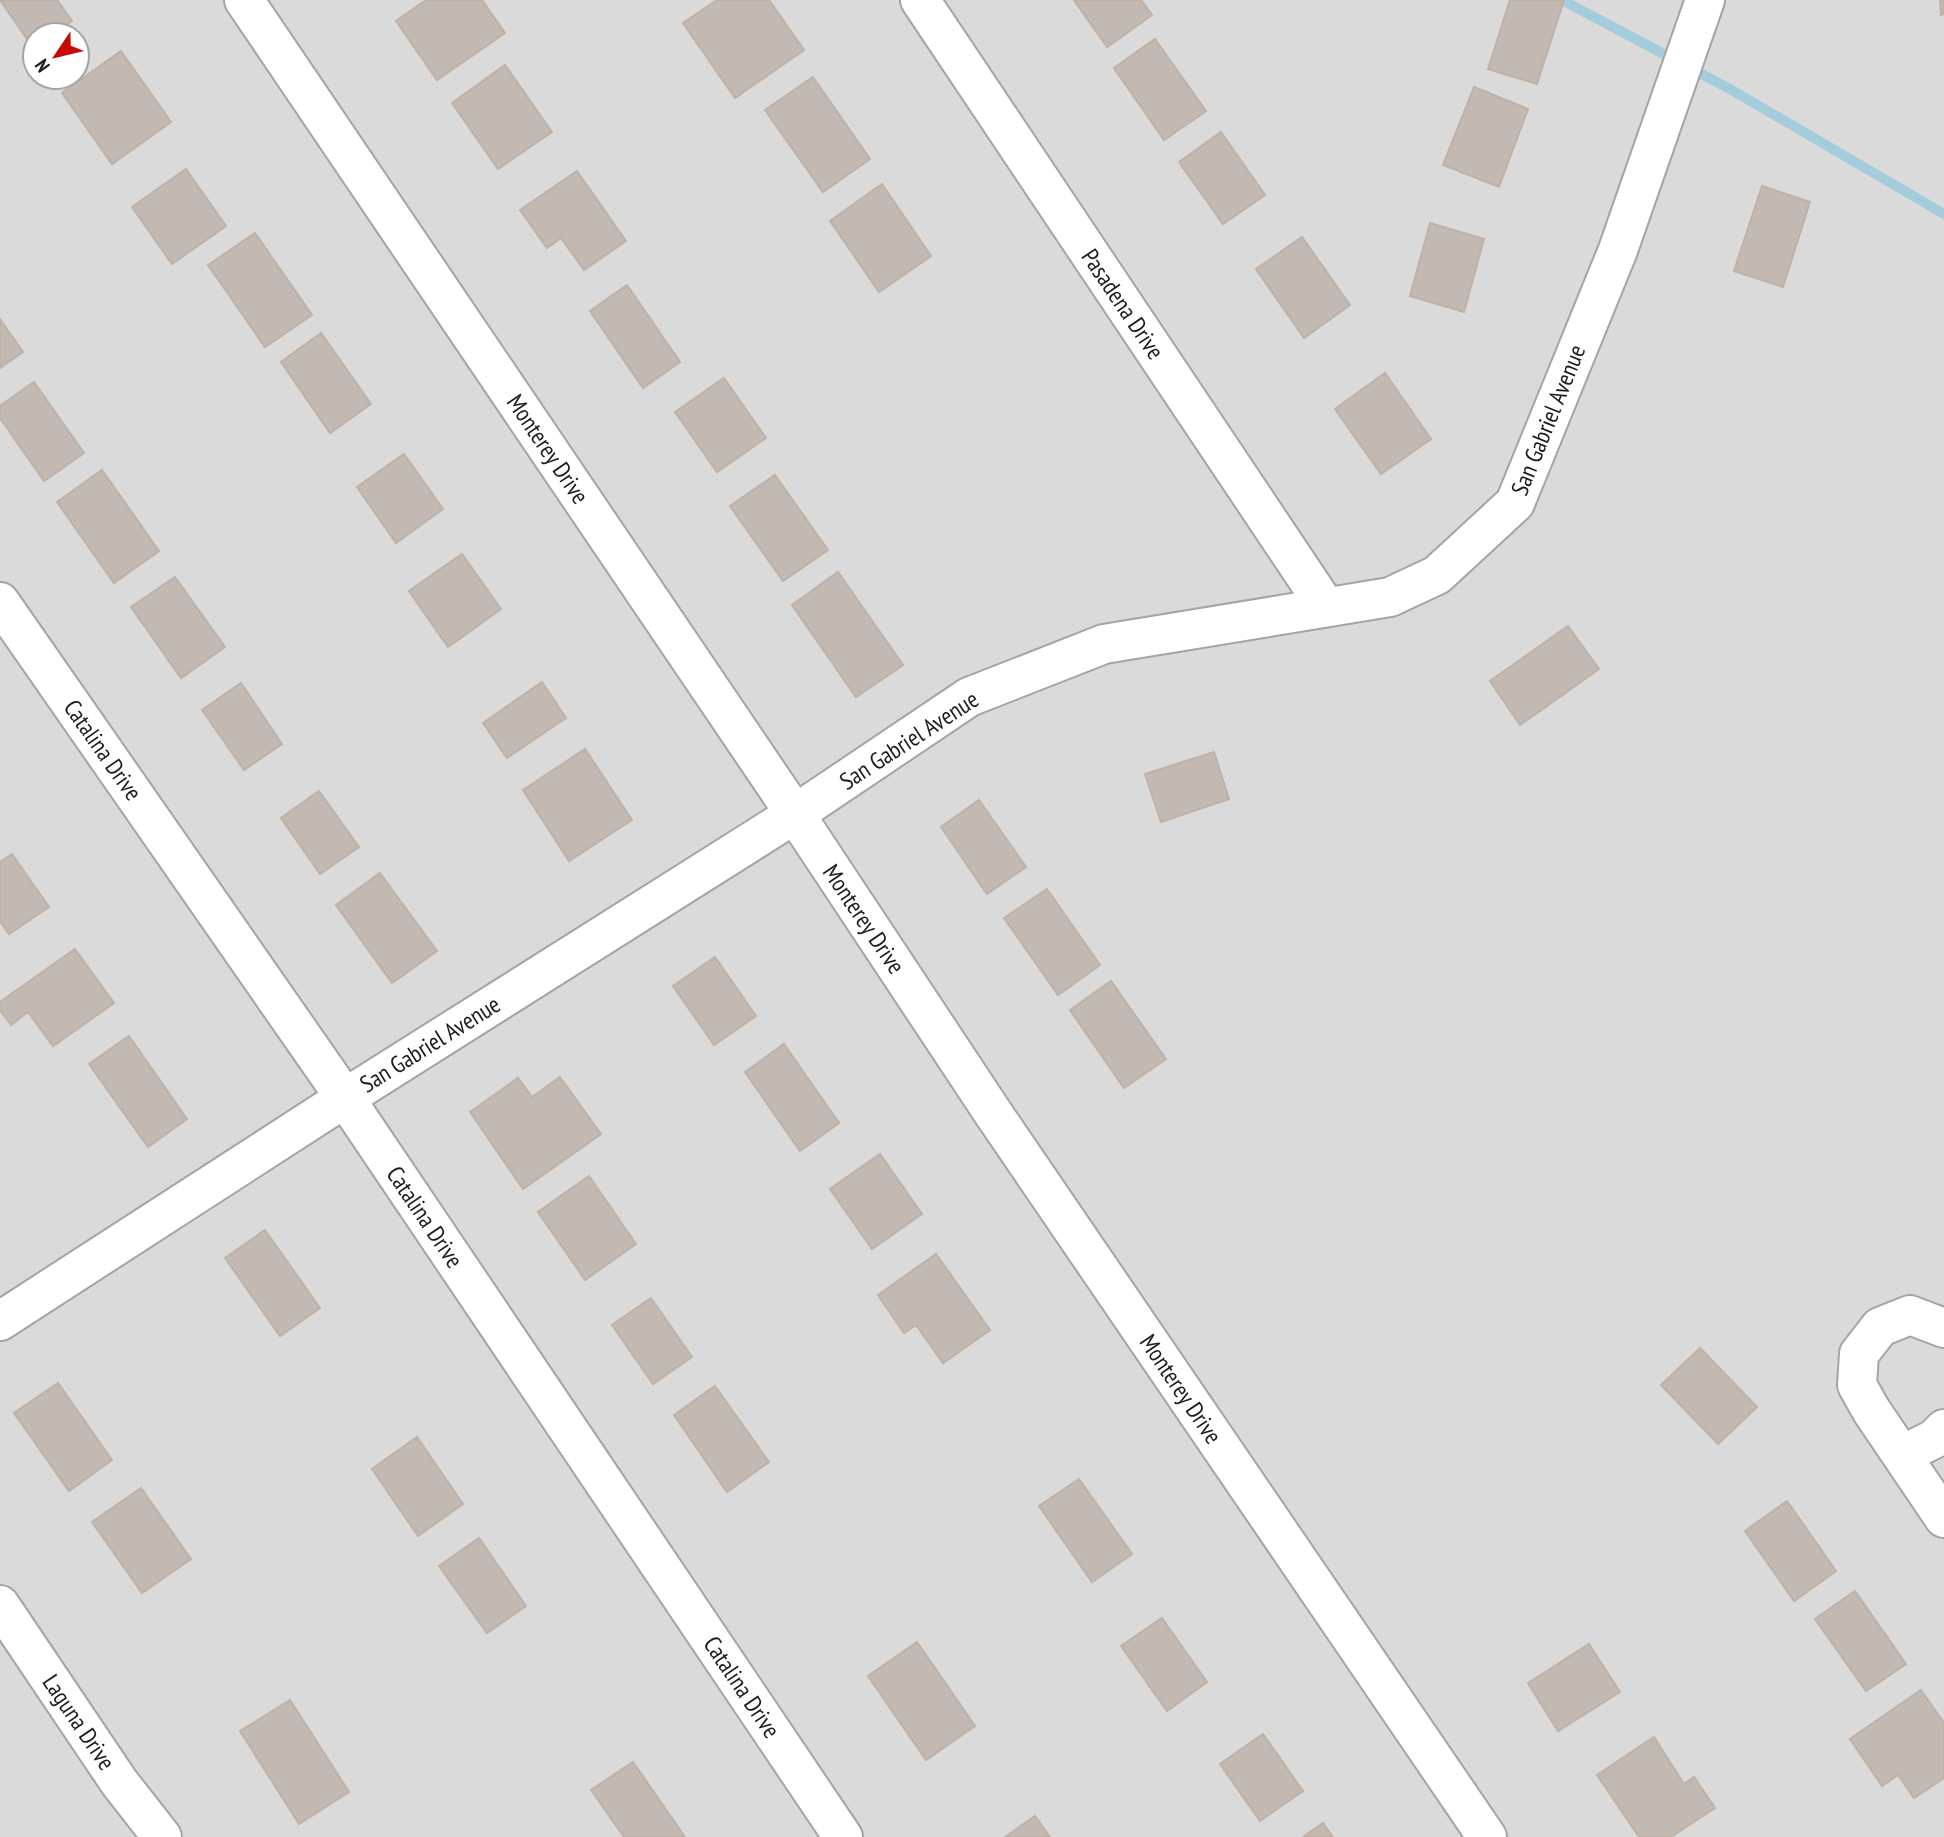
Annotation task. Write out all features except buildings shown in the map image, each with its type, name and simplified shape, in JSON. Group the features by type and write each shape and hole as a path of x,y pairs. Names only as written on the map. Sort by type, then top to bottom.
{"street":[{"name":"Monterey Drive","path":"244,0 795,814 993,1113 1487,1837"},
{"name":"Pasadena Drive","path":"920,0 1326,607"},
{"name":"San Gabriel Avenue","path":"0,1321 345,1098 795,814 969,697 1104,644 1390,597 1437,575 1515,503 1618,250 1705,0"},
{"name":"Catalina Drive","path":"0,602 345,1098 843,1837"},
{"path":"1944,1328 1910,1315 1880,1327 1859,1354 1857,1385 1944,1518"},
{"path":"1902,1455 1934,1439 1944,1429"},
{"name":"Laguna Drive","path":"0,1605 119,1782 162,1837"}],"shaded area":[{"path":"0,0 1944,0 1944,1837 0,1837"}],"waterway":[{"path":"1562,0 1730,89 1944,214"}]}
